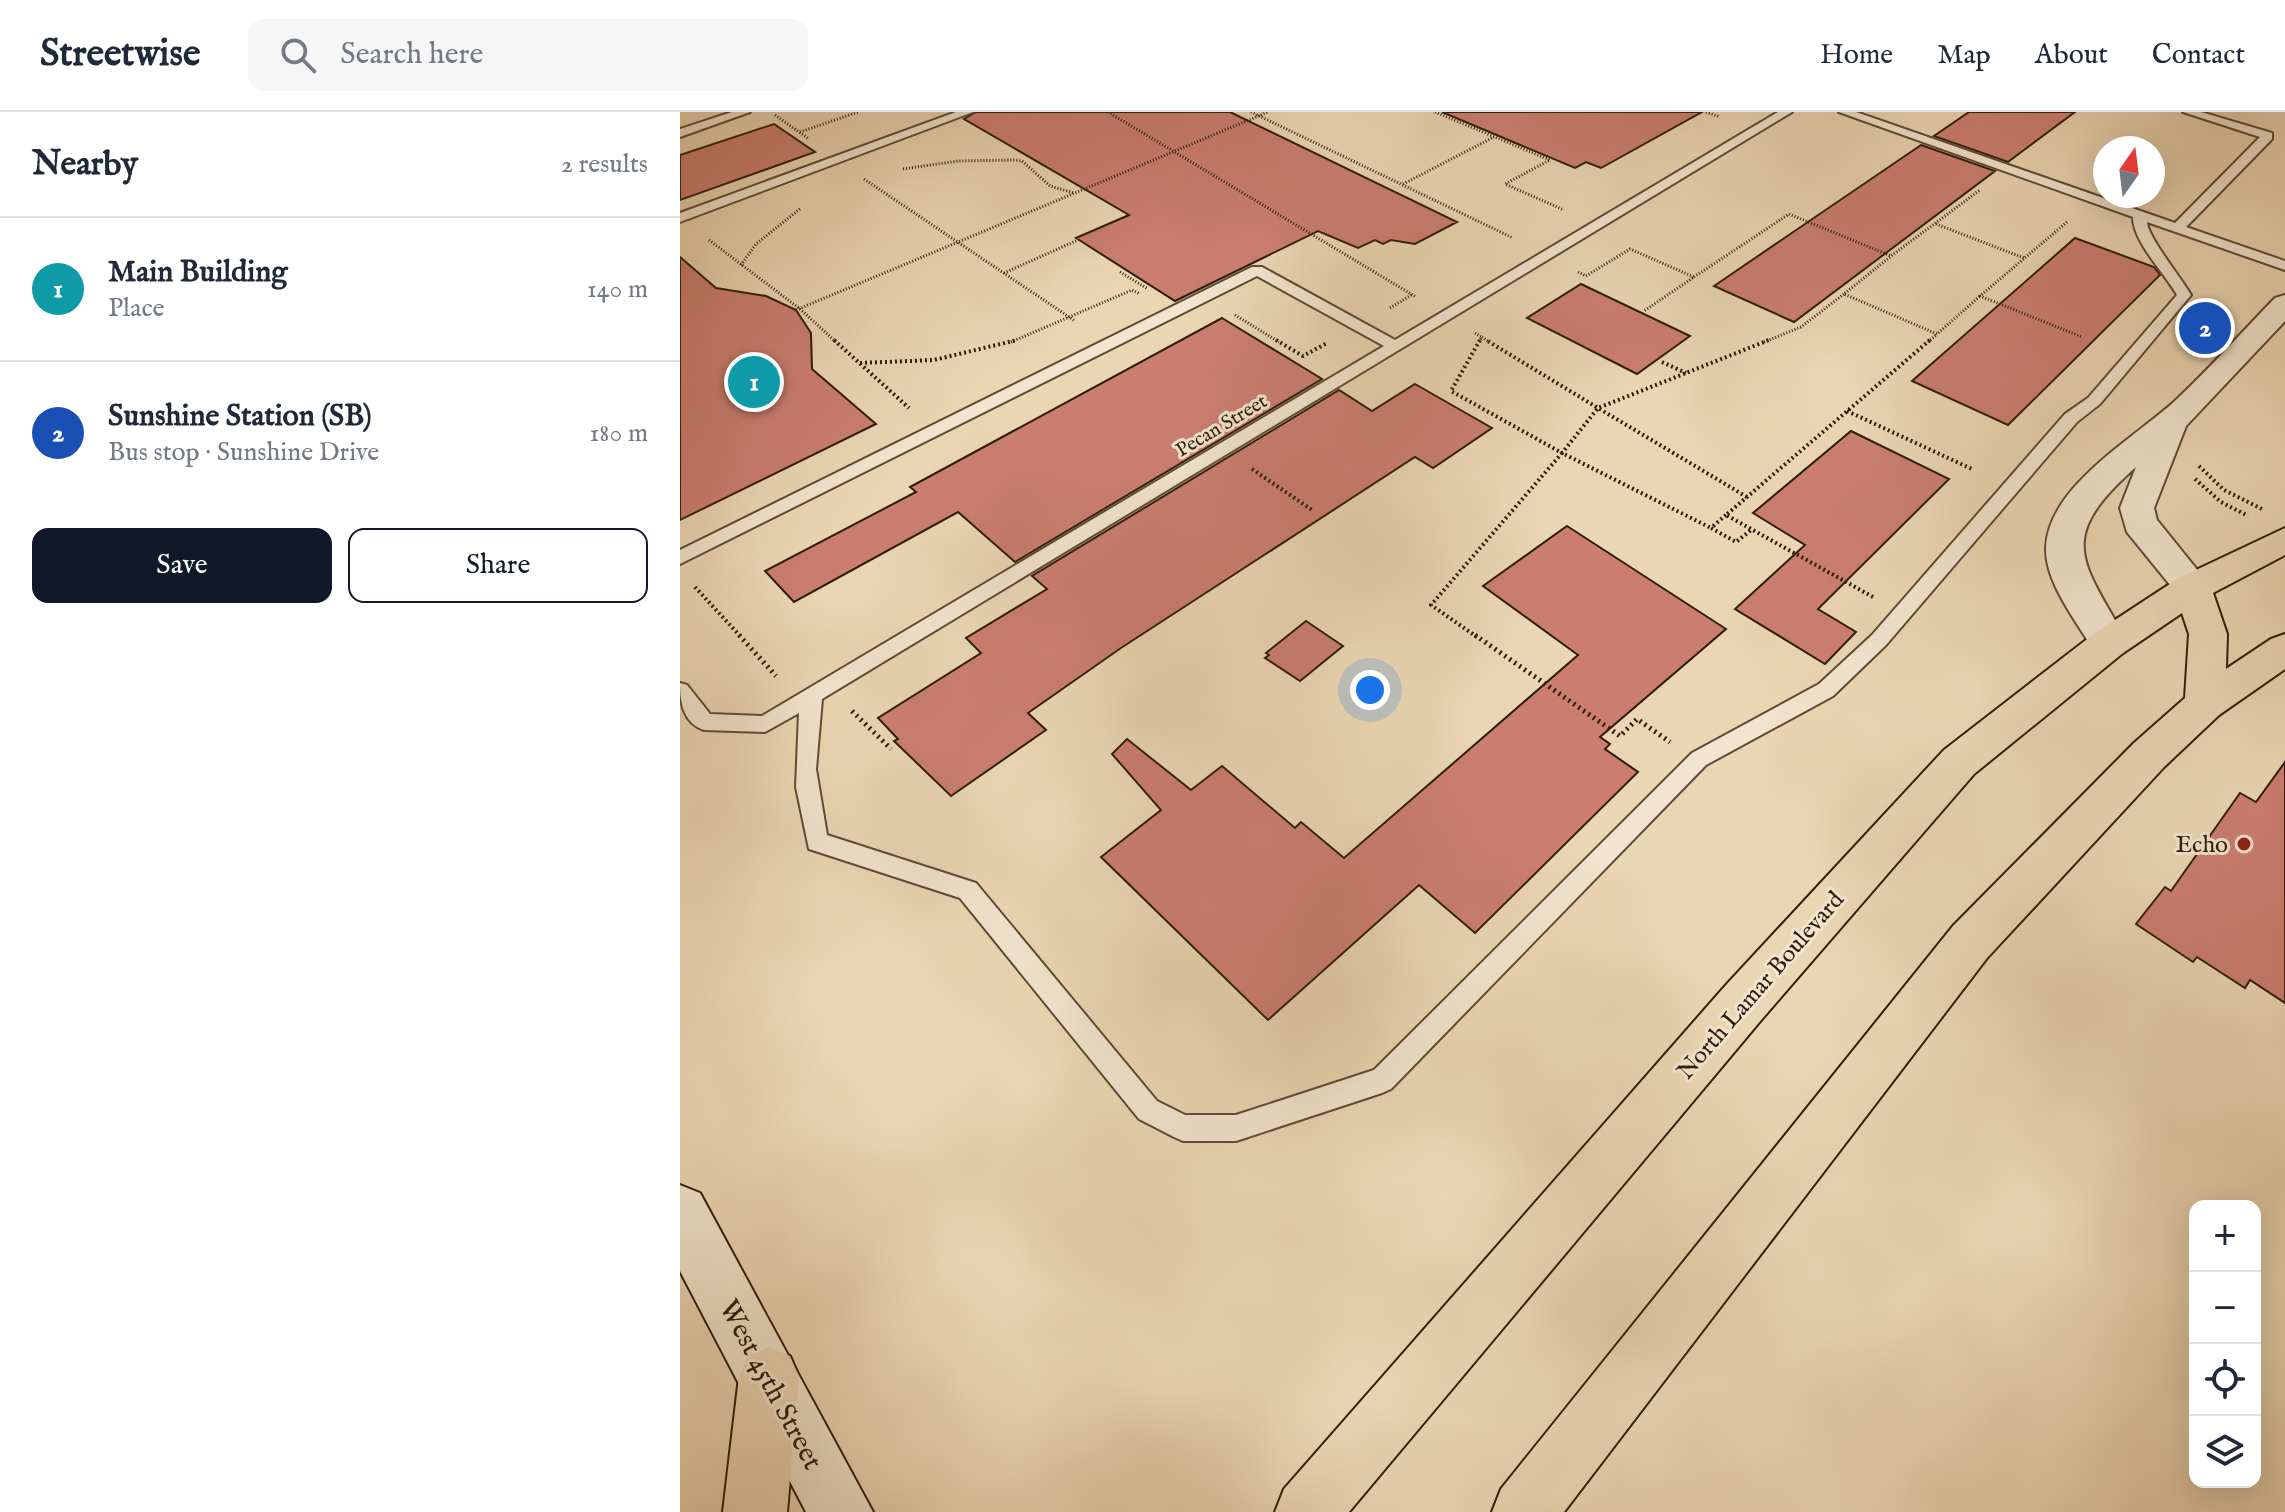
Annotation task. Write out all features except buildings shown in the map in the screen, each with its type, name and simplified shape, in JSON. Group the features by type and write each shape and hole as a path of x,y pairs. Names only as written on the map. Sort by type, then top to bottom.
{"main road":[{"name":"North Lamar Boulevard","path":"1307,1512 1744,1002 1959,762 2109,643 2192,587 2270,524"},
{"path":"2192,587 2208,634 2205,704"},
{"path":"1524,1512 1970,942 2086,817 2205,704 2285,649"},
{"path":"755,1512 769,1377"}],"street":[{"path":"2109,643 2068,569 2063,549 2066,532 2082,504 2116,465 2171,422 2285,304"},
{"path":"2171,422 2137,508 2140,523 2192,587"},
{"name":"West 45th Street","path":"680,1213 841,1512"}],"lane":[{"path":"680,133 744,112"},
{"path":"680,218 967,112"},
{"name":"Pecan Street","path":"680,691 704,722 765,724 1786,112"},
{"path":"1845,112 2285,266"},
{"path":"2189,112 2285,141"},
{"path":"2178,228 2268,136"},
{"path":"813,696 806,729 805,791 817,842 968,890 1148,1110 1183,1128 1236,1128 1382,1080 1699,759 1826,690 1879,640 2071,418 2103,391 2184,295 2168,267 2140,232 2140,215"},
{"path":"680,558 1257,270 1395,346"}],"path":[{"path":"771,112 817,145"},
{"path":"799,132 858,112"},
{"path":"1108,112 1420,300"},
{"path":"1251,112 1521,242"},
{"path":"798,310 1268,112"},
{"path":"1435,112 1550,160 1505,184 1568,212"},
{"path":"1402,184 1495,137"},
{"path":"890,172 939,162 1015,160 1022,161 1050,186 1075,193"},
{"path":"853,172 1086,328"},
{"path":"855,182 875,176"},
{"path":"1674,745 1637,719 1620,736 1431,605 1598,408 1801,327 1982,189"},
{"path":"741,265 756,244 809,203"},
{"path":"1644,311 1789,214 1891,256"},
{"path":"1711,528 2068,221"},
{"path":"1935,223 2024,259"},
{"path":"707,239 798,310 914,413"},
{"path":"1004,273 1078,240"},
{"path":"1572,269 1586,276 1630,249 1694,277"},
{"path":"1120,272 1154,293"},
{"path":"860,363 921,363 983,352 1021,341 1132,290 1144,297"},
{"path":"1844,294 1937,334"},
{"path":"1980,296 2082,337"},
{"path":"1224,307 1303,356 1331,341"},
{"path":"1471,330 1747,497"},
{"path":"1482,337 1451,391 1562,453 1736,542 1751,530"},
{"path":"1662,362 1686,373"},
{"path":"1847,411 1974,470"},
{"path":"2171,422 2185,466 2201,486 2221,502 2270,524"},
{"path":"2171,422 2209,479 2270,524"},
{"path":"1242,462 1312,510"},
{"path":"1726,515 1883,603"},
{"path":"688,579 774,677 784,671"},
{"path":"843,702 891,749"}],"place":[{"name":"Sunshine Station (SB)","path":"2205,328"},
{"name":"Main Building","path":"754,382"},
{"name":"Echo","path":"2244,844"}]}
